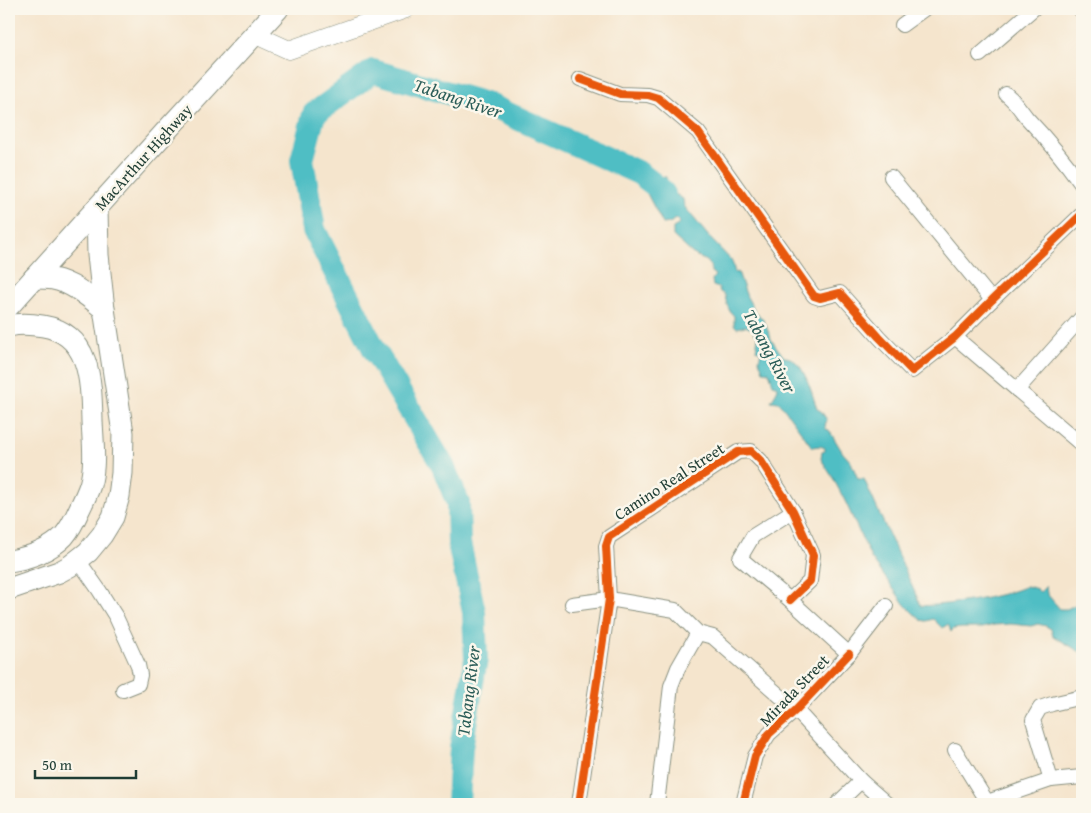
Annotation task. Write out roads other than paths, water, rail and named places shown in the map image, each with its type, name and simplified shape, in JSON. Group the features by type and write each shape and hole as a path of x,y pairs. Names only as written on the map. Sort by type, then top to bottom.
{"highway":[{"name":"MacArthur Highway","path":"10,305 278,9"},
{"path":"9,589 58,572 70,566 88,552 102,535 113,517 119,496 122,473 123,433 104,309 98,255 97,208"},
{"path":"34,278 53,279 63,282 76,288 104,309"},
{"path":"9,326 14,324 31,324 51,327 64,333 78,348 88,371 93,449 93,471 90,485 74,521 64,536 45,551 9,561"}],"main road":[{"path":"254,34 289,50 406,9"}],"street":[{"path":"902,25 924,9"},
{"path":"980,54 1033,9"},
{"path":"580,78 620,94 648,95 658,98 698,132 814,296 820,298 840,293 912,371 955,337 1082,214"},
{"path":"1006,94 1068,164 1082,185"},
{"path":"891,177 992,300"},
{"path":"1017,390 1082,317"},
{"path":"955,337 1082,445"},
{"name":"Camino Real Street","path":"579,804 609,600 606,546 609,537 738,452 751,452 761,461 793,511 813,555 810,581 790,600"},
{"path":"793,511 753,536 740,558 790,600 849,654"},
{"path":"78,560 116,617 138,665 140,675 138,684 123,690"},
{"path":"572,604 609,600 675,610 698,632 713,637 796,710 862,781 887,804"},
{"name":"Mirada Street","path":"743,804 755,756 769,734 796,710 849,654 886,606"},
{"path":"657,804 671,686 678,668 698,632"},
{"path":"1051,780 1033,720 1040,708 1082,697"},
{"path":"955,750 985,803 1051,780 1082,777"},
{"path":"837,804 862,781"}],"water":[{"path":"639,173 666,177 668,189 683,199 684,206 732,261 735,273 738,272 747,297 755,311 764,321 772,341 784,357 791,358 801,369 806,377 817,409 821,411 827,420 826,429 829,430 851,462 858,479 864,479 921,606 975,600 1015,591 1027,586 1040,592 1046,586 1047,594 1060,609 1067,609 1077,604 1082,613 1082,653 1053,636 1051,629 1046,626 1038,624 1031,626 994,625 982,628 953,629 951,632 949,626 947,625 942,628 933,619 921,620 905,605 871,558 846,503 821,459 825,448 820,446 812,447 779,402 771,401 777,391 777,386 773,384 769,372 763,371 759,360 761,352 756,350 758,337 754,330 745,326 737,328 734,325 734,316 729,309 725,295 720,292 719,288 713,286 712,280 715,275 711,272 711,267 673,236 673,228 678,225 679,221 676,218 670,223 663,224 644,188"}],"waterway":[{"name":"Tabang River","path":"458,804 461,748 476,659 474,612 459,543 458,503 443,466 374,349 314,230 302,160 314,114 373,71 486,104 639,173 664,194"}]}
